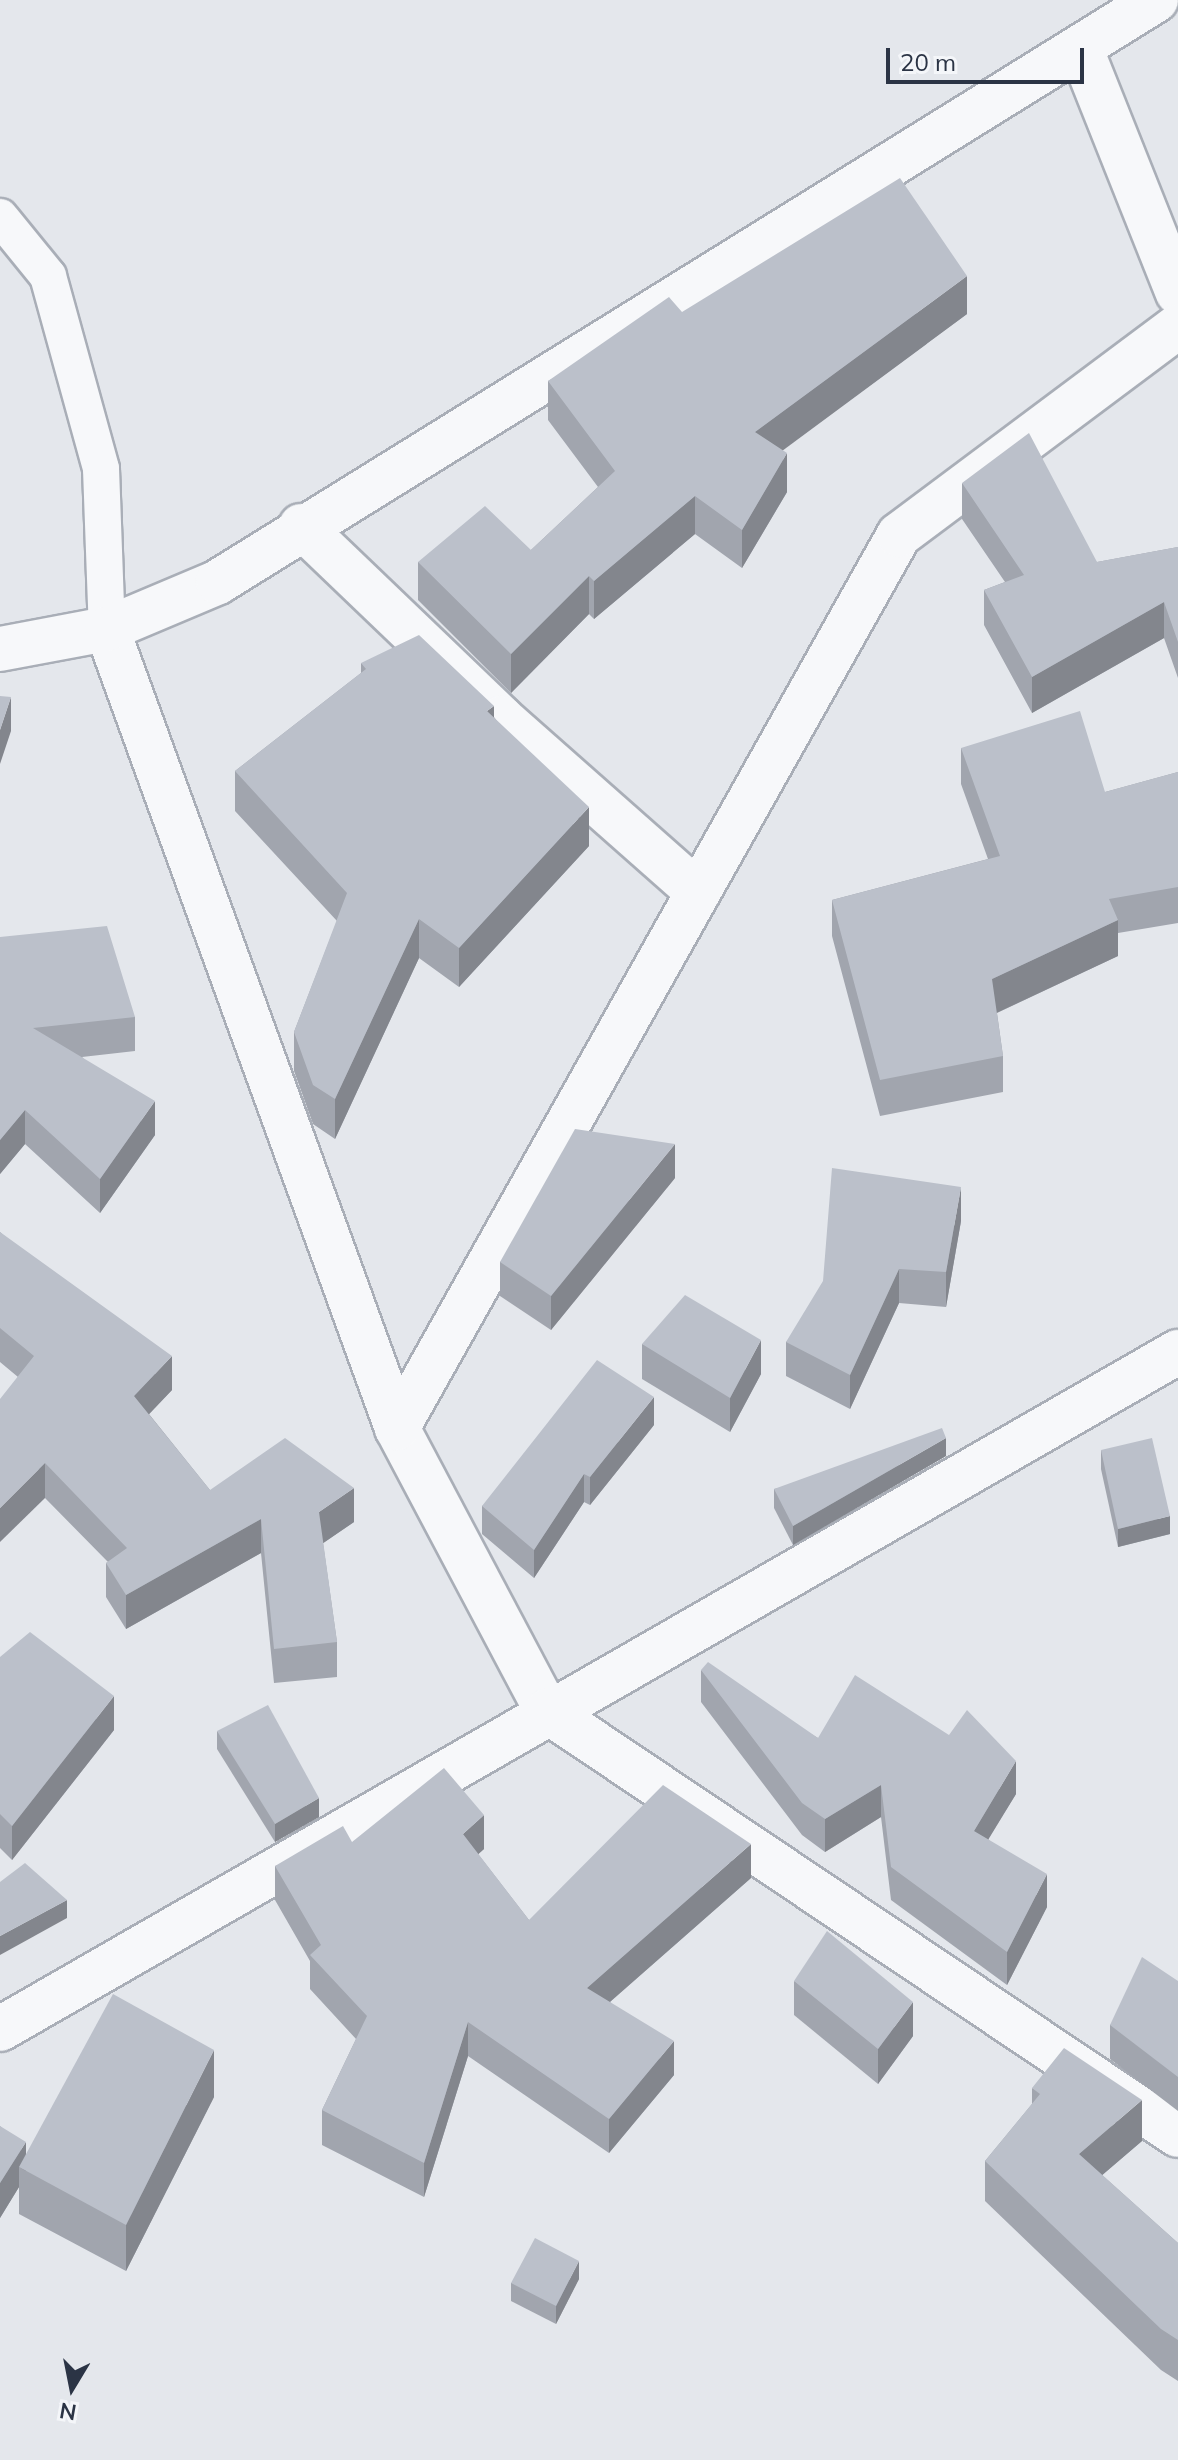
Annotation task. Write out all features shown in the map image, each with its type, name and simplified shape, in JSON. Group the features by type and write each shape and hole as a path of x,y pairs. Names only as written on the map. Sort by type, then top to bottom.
{"street":[{"path":"0,649 107,629 218,582 301,526 1082,52 1156,0"},
{"path":"1082,52 1178,293"},
{"path":"397,1428 899,535 1178,326"},
{"path":"301,526 501,718 698,892"},
{"path":"107,629 397,1428 547,1711 1178,2135"},
{"path":"0,2029 547,1711 1178,1352"}],"lane":[{"path":"0,217 48,276 101,469 107,629"}],"building":[{"path":"900,178 967,276 755,432 787,453 742,530 695,496 594,581 589,576 511,654 418,562 485,506 531,550 615,471 548,381 669,297 682,312"},
{"path":"1029,433 1097,562 1178,547 1178,642 1164,602 1032,677 984,590 1024,575 962,483"},
{"path":"419,635 494,706 487,711 589,807 459,948 419,919 335,1099 313,1085 294,1032 347,893 235,771 366,669 361,663"},
{"path":"0,696 11,697 0,730"},
{"path":"1080,711 1105,792 1178,772 1178,887 1109,899 1118,920 992,979 1003,1056 880,1080 832,900 1000,856 961,748"},
{"path":"107,926 135,1017 33,1028 155,1101 100,1179 25,1110 0,1140 0,937"},
{"path":"575,1129 675,1144 551,1296 500,1262"},
{"path":"832,1168 961,1187 946,1272 899,1269 850,1375 786,1342 823,1281"},
{"path":"0,1232 172,1356 134,1396 210,1490 285,1438 354,1488 319,1512 337,1642 274,1649 261,1519 126,1595 106,1563 127,1548 45,1463 0,1508 0,1399 34,1356 0,1328"},
{"path":"685,1295 761,1340 730,1398 642,1344"},
{"path":"597,1360 654,1397 590,1477 584,1474 534,1550 482,1506"},
{"path":"942,1428 946,1438 793,1526 774,1489"},
{"path":"1152,1438 1170,1516 1118,1529 1101,1450"},
{"path":"30,1632 114,1696 12,1826 0,1814 0,1657"},
{"path":"708,1662 818,1738 855,1675 949,1735 967,1710 1016,1761 974,1831 1047,1874 1007,1952 891,1867 881,1785 825,1819 802,1803 701,1670"},
{"path":"268,1705 319,1798 275,1824 217,1731"},
{"path":"444,1768 484,1815 463,1834 529,1920 663,1785 751,1844 587,1988 674,2041 609,2119 468,2022 424,2163 322,2110 367,2016 310,1955 321,1945 275,1866 343,1826 352,1842"},
{"path":"25,1863 67,1900 0,1936 0,1882"},
{"path":"827,1931 913,2002 878,2049 794,1981"},
{"path":"1142,1957 1178,1981 1178,2077 1110,2025"},
{"path":"113,1994 214,2050 126,2225 19,2167"},
{"path":"1064,2048 1142,2100 1079,2154 1178,2243 1178,2340 1161,2329 985,2161 1040,2094 1032,2088"},
{"path":"0,2126 26,2142 0,2183"},
{"path":"535,2238 579,2261 556,2306 511,2283"}]}
